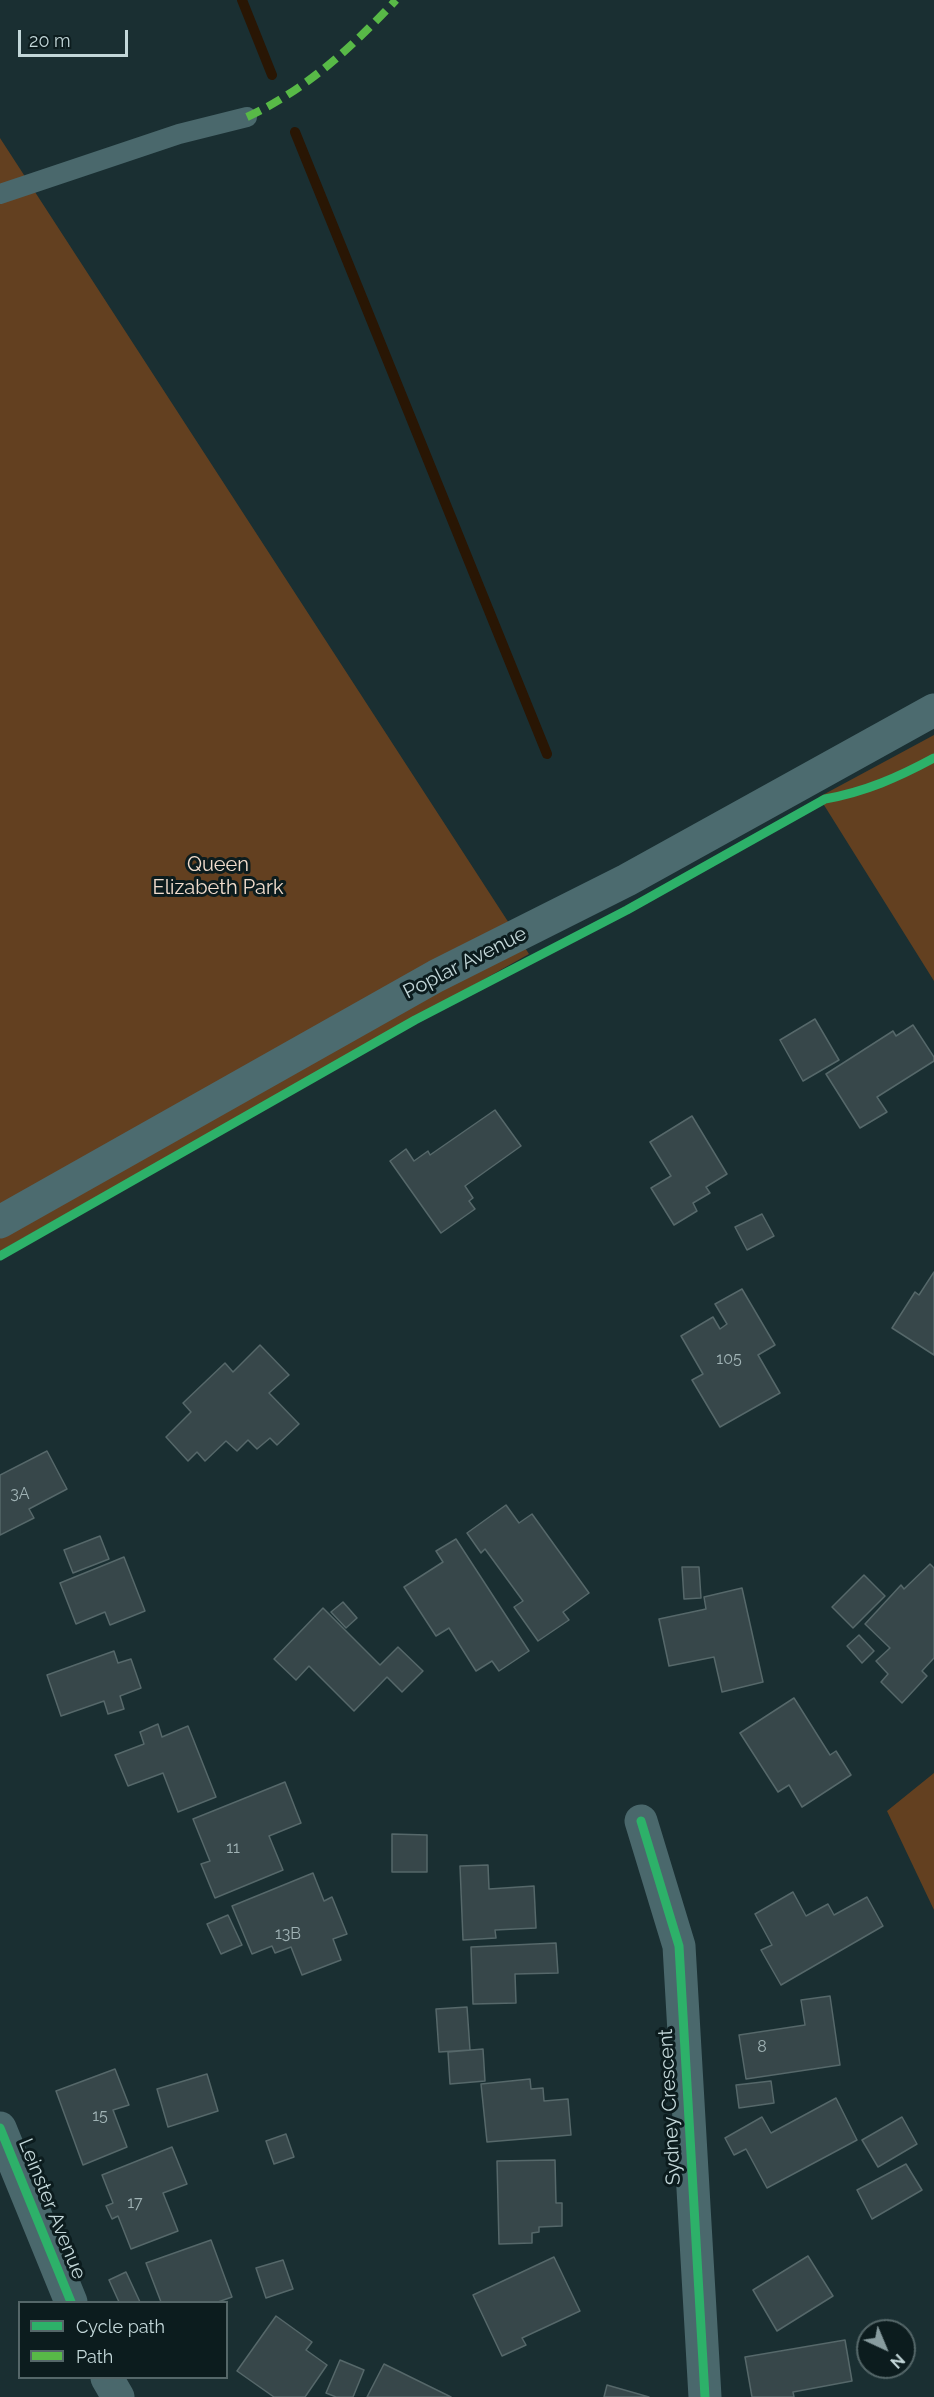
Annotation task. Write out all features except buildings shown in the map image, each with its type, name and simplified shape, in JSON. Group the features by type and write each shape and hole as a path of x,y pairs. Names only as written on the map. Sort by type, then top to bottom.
{"main road":[{"name":"Poplar Avenue","path":"0,1222 436,976 627,880 934,710"}],"street":[{"name":"Sydney Crescent","path":"641,1821 679,1946 705,2397"},
{"name":"Leinster Avenue","path":"0,2128 71,2301"},
{"path":"108,2379 118,2397"}],"lane":[{"path":"0,194 179,134 247,117"}],"green space":[{"name":"Queen Elizabeth Park","path":"0,138 529,954 0,1251"},
{"path":"934,735 934,981 819,797"},
{"path":"934,1773 934,1910 887,1811"}],"waterway":[{"path":"242,0 272,75"},
{"path":"295,132 547,754"}],"marked path":[{"path":"247,117 308,81 345,51 396,0"}],"cycle path":[{"path":"0,1256 415,1020 627,910 825,799 881,783 934,758"},
{"path":"641,1821 679,1946 705,2397"},
{"path":"0,2128 71,2301"}]}
